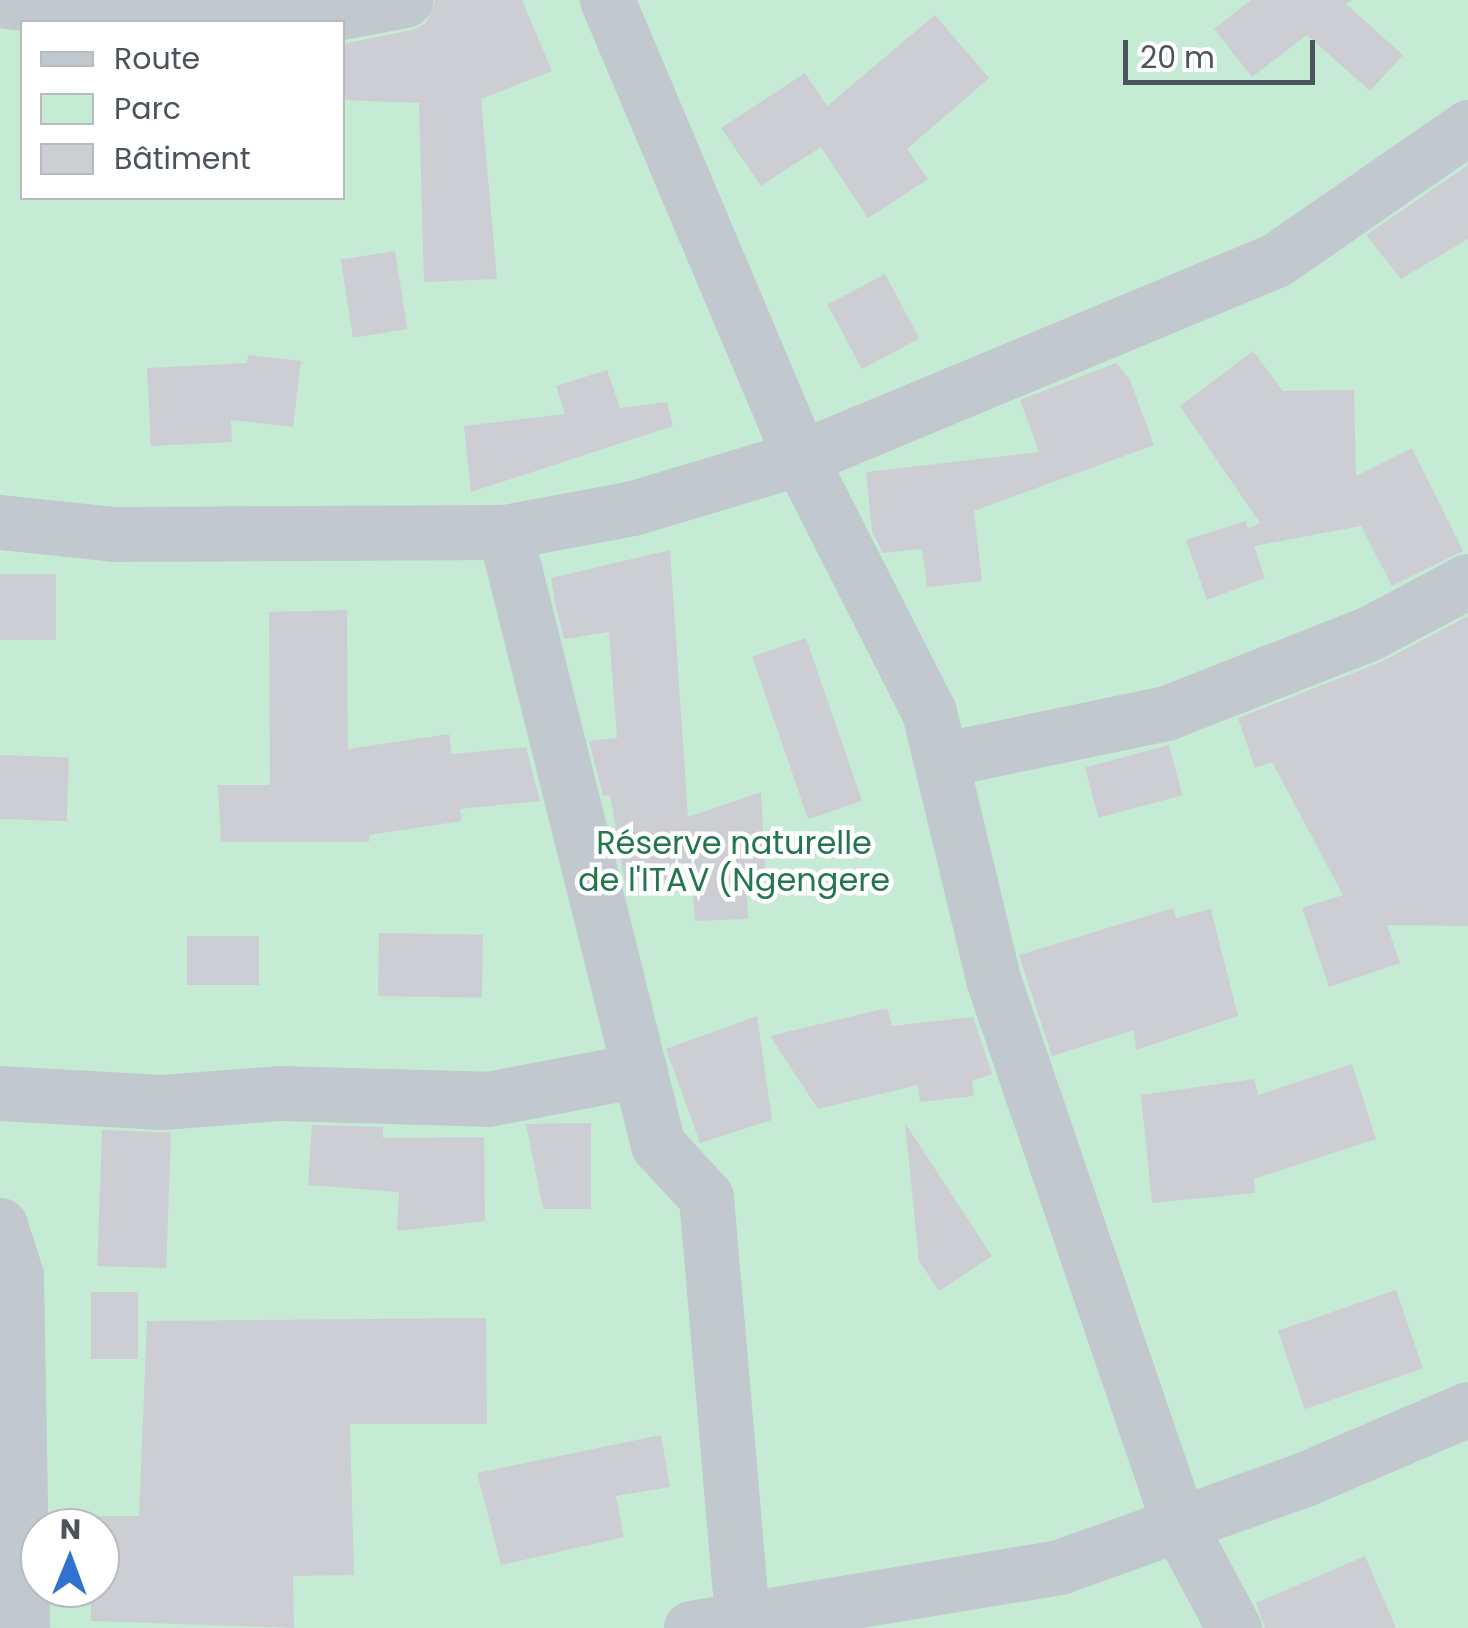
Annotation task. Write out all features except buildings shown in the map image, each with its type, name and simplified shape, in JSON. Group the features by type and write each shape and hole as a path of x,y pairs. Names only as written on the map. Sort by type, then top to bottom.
{"street":[{"path":"0,0 182,20"},
{"path":"299,20 405,0"},
{"path":"607,0 800,458 929,712 993,979 1180,1527 1234,1628"},
{"path":"0,522 114,534 505,532 633,508 800,458 1276,260 1468,127"},
{"path":"505,532 658,1144 706,1196 725,1625 1059,1567 1180,1527 1468,1409"},
{"path":"941,760 1166,713 1370,632 1468,581"},
{"path":"0,1093 162,1102 278,1093 488,1099 640,1070"},
{"path":"0,1224 16,1275 22,1628"}],"green space":[{"name":"Réserve naturelle de l'ITAV (Ngengere","path":"0,0 1468,0 1468,1628 0,1628"}]}
